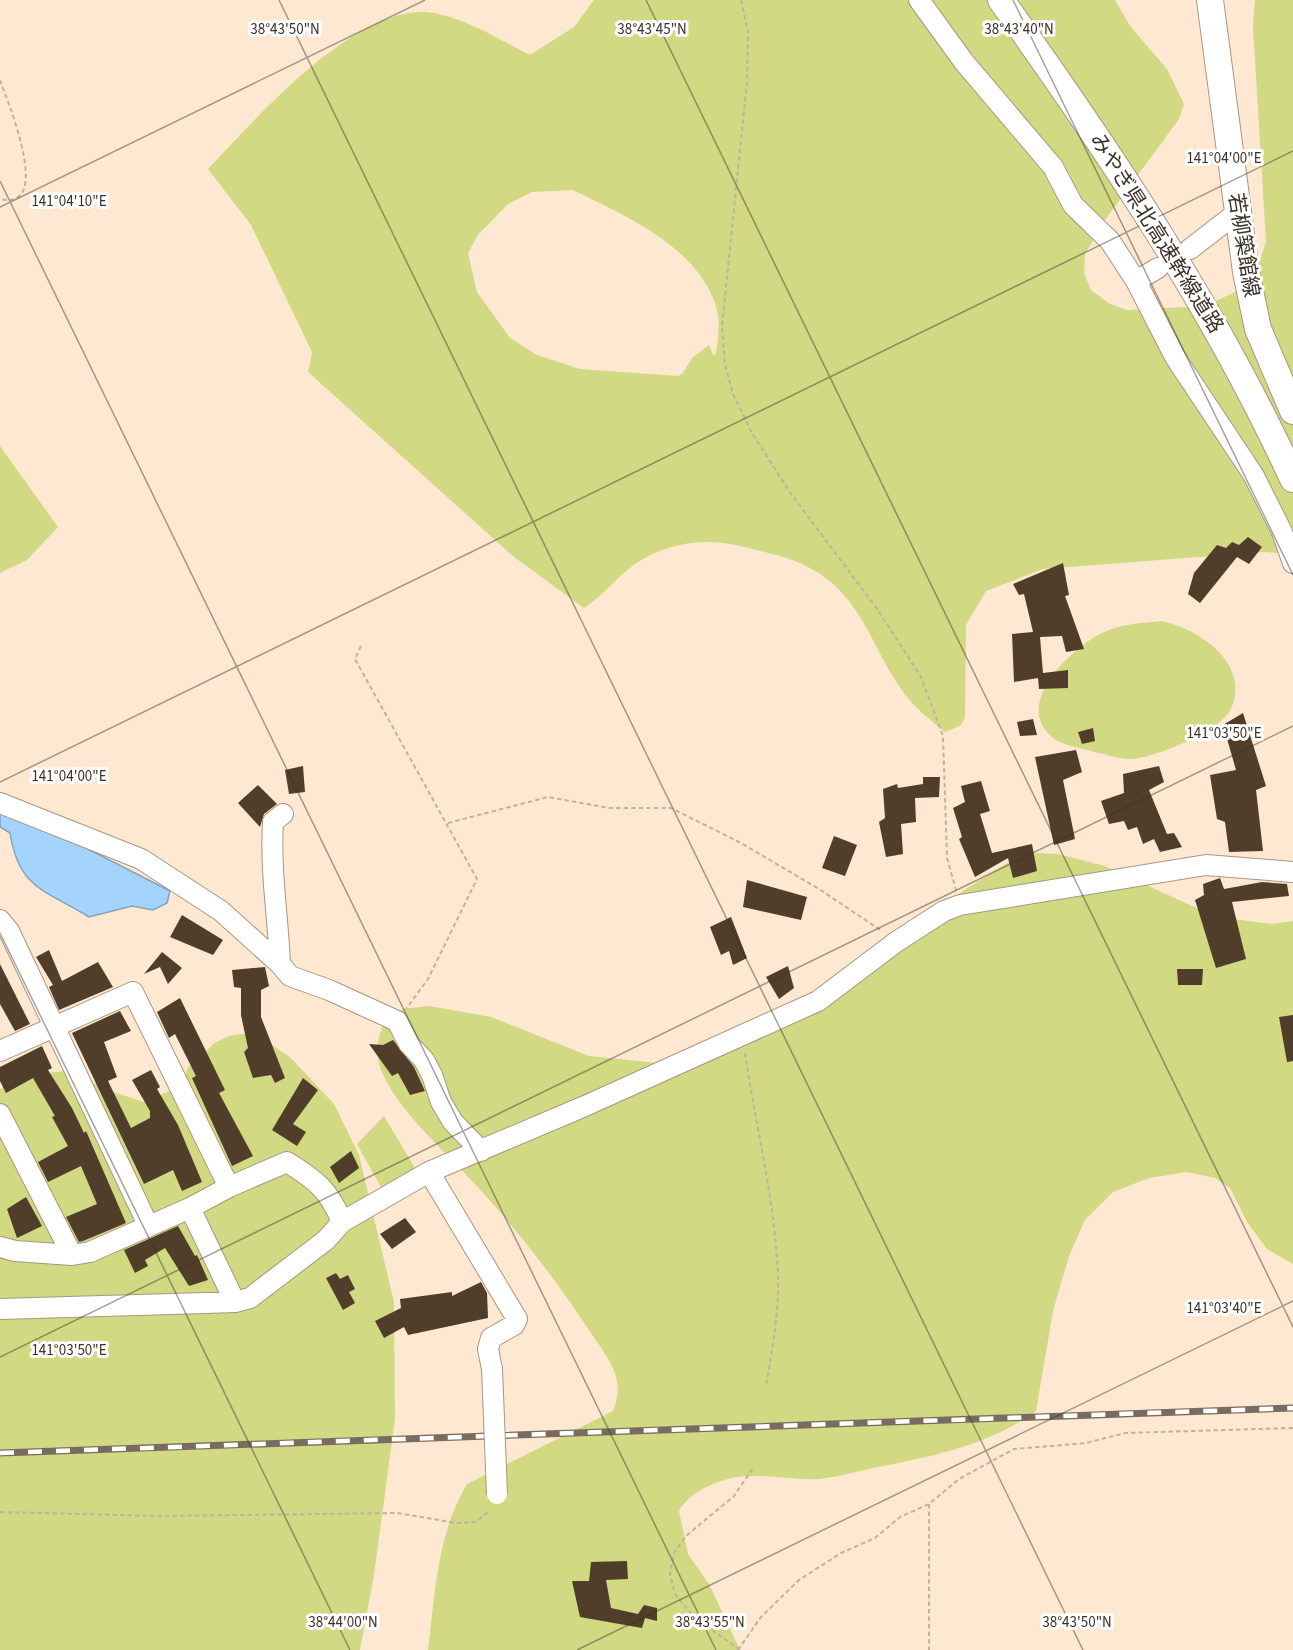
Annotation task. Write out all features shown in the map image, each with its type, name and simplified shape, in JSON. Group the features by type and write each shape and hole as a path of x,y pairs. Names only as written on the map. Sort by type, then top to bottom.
{"main road":[{"name":"みやぎ県北高速幹線道路","path":"1001,0 1149,214 1219,331 1293,479"},
{"name":"若柳築館線","path":"1210,0 1238,212 1258,329 1293,411"}],"street":[{"path":"920,0 964,62 1053,167 1073,206 1110,241 1136,280 1174,357 1254,476 1282,532 1293,563"},
{"path":"1190,249 1238,212"},
{"path":"1136,280 1158,268"},
{"path":"0,803 141,859 221,911 280,964 290,976 329,990 397,1021 409,1044 432,1075 441,1102 453,1122 481,1151"},
{"path":"280,964 278,917 271,861 273,822 283,814"},
{"path":"0,1309 235,1302 249,1298 326,1240 342,1222 429,1172 743,1036 818,1001 896,942 944,911 960,905 1206,865 1293,872"},
{"path":"0,920 9,931 148,1225"},
{"path":"0,1051 133,992 229,1187"},
{"path":"0,1114 72,1255"},
{"path":"0,1247 15,1251 72,1255 90,1252 287,1162 316,1180 333,1200 342,1222"},
{"path":"429,1172 518,1318 514,1325 491,1338 488,1348 492,1369 497,1494"},
{"path":"190,1208 235,1302"}],"path":[{"path":"741,0 748,32 747,82 722,326 725,365 733,394 752,433 789,491 878,610 921,677 943,736 947,858 960,905"},
{"path":"0,80 23,142 26,170 25,185 17,196 7,200 0,199"},
{"path":"361,646 355,659 477,879 428,979 397,1021"},
{"path":"448,823 548,798 564,798 609,808 671,808 741,843 819,889 896,942"},
{"path":"743,1036 753,1110 765,1160 778,1277 776,1324 766,1386"},
{"path":"753,1468 734,1496 686,1536 674,1553 670,1574 675,1594 695,1618 739,1650 762,1617 799,1580 842,1553 875,1538 900,1517 929,1504 959,1479 1014,1449 1086,1443 1125,1433 1293,1428"},
{"path":"0,1512 161,1516 397,1513 457,1523 476,1522 485,1516 494,1506 497,1494"},
{"path":"929,1504 929,1650"}],"green space":[{"path":"594,0 1115,0 1130,26 1167,69 1184,104 1179,119 1105,220 1085,254 1084,273 1091,290 1110,304 1127,310 1205,306 1235,292 1255,276 1266,242 1253,27 1255,0 1293,0 1293,557 1290,554 1264,552 1043,569 986,591 966,625 965,718 960,726 945,732 908,698 842,592 826,578 799,563 735,545 708,542 682,545 656,553 635,564 584,608 514,557 308,372 312,352 251,225 208,169 310,67 342,43 373,25 404,14 434,13 471,25 530,55 574,27","holes":["573,190 635,221 674,248 691,264 705,283 717,309 719,328 716,354 713,355 709,345 693,357 682,374 678,376 580,369 537,355 510,338 477,292 468,253 478,235 508,204 532,192"]},
{"path":"0,446 58,527 27,560 0,573"},
{"path":"1162,621 1176,625 1205,640 1228,663 1234,677 1235,692 1231,709 1225,717 1186,742 1155,754 1131,759 1068,745 1056,740 1043,727 1039,712 1041,697 1049,681 1073,653 1100,634 1114,628"},
{"path":"1037,853 1058,854 1105,866 1216,917 1272,924 1293,921 1293,1264 1267,1249 1247,1222 1230,1188 1215,1178 1187,1172 1149,1178 1113,1192 1085,1220 1069,1256 1053,1311 1036,1411 999,1433 960,1448 819,1479 754,1476 732,1478 702,1489 684,1504 679,1511 688,1554 709,1584 740,1650 428,1650 443,1544 457,1503 467,1484 613,1411 618,1385 607,1357 536,1256 489,1199 418,1124 392,1091 383,1075 377,1054 385,1019 404,1009 429,1006 491,1017 589,1056 658,1063 766,1026 969,887 1014,859"},
{"path":"254,1033 290,1057 334,1104 359,1155 394,1302 395,1419 374,1575 360,1650 0,1650 0,1089 27,1075 66,1071 113,1092 144,1102 179,1087 189,1066 216,1042 232,1035"},
{"path":"384,1116 418,1173 382,1189 357,1144"}],"water":[{"path":"0,813 82,846 170,891 167,903 153,910 132,906 89,917 47,894 28,878 14,852 10,833 0,827"}],"building":[{"path":"1248,537 1262,547 1249,564 1237,557 1200,603 1188,594 1194,573 1217,545 1226,548 1232,542 1239,545"},
{"path":"1063,563 1069,595 1065,596 1084,649 1066,652 1062,636 1040,637 1043,673 1068,670 1068,688 1039,689 1038,678 1014,682 1012,634 1033,632 1024,594 1019,595 1013,584"},
{"path":"1243,713 1266,786 1256,790 1263,851 1229,852 1225,822 1217,819 1210,775 1236,770 1223,725"},
{"path":"1033,719 1037,735 1020,736 1017,722"},
{"path":"1093,728 1095,741 1082,744 1078,732"},
{"path":"1076,750 1082,772 1063,780 1075,839 1054,845 1035,757"},
{"path":"303,766 305,792 289,794 285,770"},
{"path":"1159,766 1164,782 1149,790 1167,834 1174,833 1182,847 1160,852 1154,839 1143,844 1137,827 1128,830 1124,821 1109,824 1101,801 1124,793 1123,774"},
{"path":"923,777 940,777 939,797 915,798 916,822 901,824 903,854 886,857 879,822 885,818 883,789 897,784 898,788 923,784"},
{"path":"981,781 990,811 980,814 992,853 1032,844 1037,871 1013,878 1008,858 975,877 959,839 962,837 953,808 965,802 961,786"},
{"path":"258,785 277,804 264,814 260,827 238,803"},
{"path":"834,836 857,845 845,876 822,868"},
{"path":"1220,878 1224,889 1262,882 1287,884 1289,896 1232,902 1246,959 1216,968 1195,900 1204,895 1203,884"},
{"path":"747,880 807,897 801,920 743,907"},
{"path":"182,915 223,940 213,955 170,937"},
{"path":"731,917 747,958 733,965 729,951 721,955 710,927"},
{"path":"49,950 62,981 98,962 113,987 59,1010 49,987 53,985 36,957"},
{"path":"162,952 182,968 168,984 160,967 144,974"},
{"path":"0,964 30,1024 15,1031 0,1004"},
{"path":"788,966 794,988 779,999 766,977"},
{"path":"265,967 269,986 261,990 261,1017 285,1078 275,1083 271,1075 253,1078 244,1052 248,1048 241,1015 241,988 234,987 232,970"},
{"path":"1177,969 1203,969 1202,985 1178,985"},
{"path":"180,998 225,1090 219,1093 253,1156 232,1166 192,1078 196,1076 175,1034 169,1038 157,1012"},
{"path":"120,1011 131,1031 104,1042 117,1077 108,1081 131,1128 150,1118 150,1111 132,1080 151,1070 160,1087 157,1089 178,1125 202,1182 182,1191 173,1170 144,1184 72,1033"},
{"path":"1293,1015 1293,1061 1287,1062 1279,1017"},
{"path":"393,1040 414,1067 425,1091 410,1095 398,1073 392,1076 369,1044 383,1045"},
{"path":"42,1046 52,1068 48,1070 72,1108 84,1133 86,1131 126,1223 79,1242 66,1217 97,1204 81,1166 48,1182 38,1162 68,1146 52,1117 55,1116 33,1078 6,1093 0,1081 0,1067"},
{"path":"303,1078 318,1090 293,1124 306,1132 297,1146 272,1130"},
{"path":"351,1151 359,1168 339,1183 330,1167"},
{"path":"26,1197 42,1226 17,1238 7,1209"},
{"path":"405,1218 416,1232 392,1249 380,1234"},
{"path":"178,1226 195,1256 197,1255 208,1280 189,1286 165,1248 145,1260 148,1266 135,1273 124,1250"},
{"path":"336,1273 340,1279 348,1275 355,1289 349,1292 355,1303 343,1310 326,1278"},
{"path":"481,1282 487,1293 488,1318 408,1335 404,1327 384,1338 375,1321 401,1308 400,1299 452,1292 452,1296"},
{"path":"627,1561 628,1579 606,1580 611,1608 638,1614 644,1605 657,1608 657,1621 645,1618 642,1628 580,1617 572,1581 589,1581 591,1562"}],"railway":[{"path":"0,1453 1293,1408"}]}
